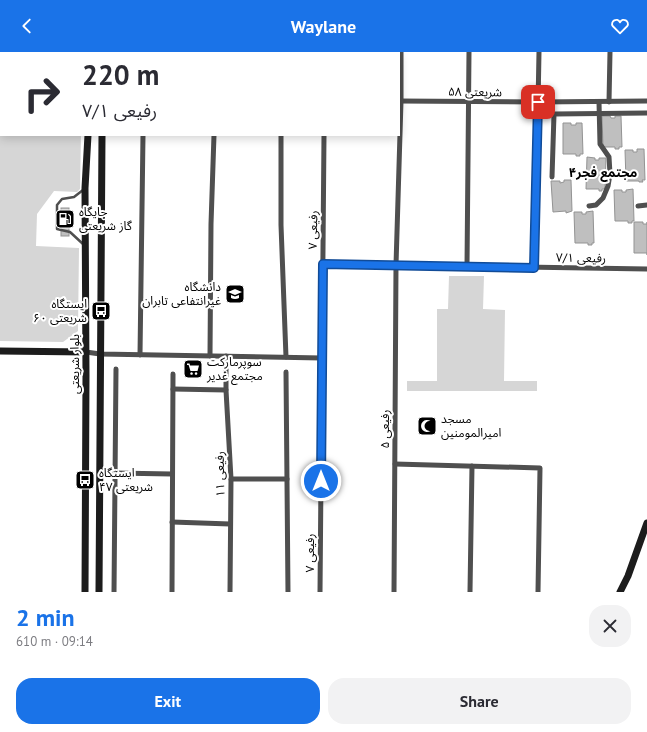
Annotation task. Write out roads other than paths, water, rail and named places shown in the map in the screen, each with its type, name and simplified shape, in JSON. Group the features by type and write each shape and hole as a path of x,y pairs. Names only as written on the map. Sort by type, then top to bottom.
{"main road":[{"name":"بلوار شریعتی","path":"85,592 85,188 88,136"},
{"path":"100,590 102,136"},
{"path":"0,351 86,352"},
{"path":"620,592 628,576 647,523"}],"street":[{"name":"رفیعی ۵","path":"400,101 401,52"},
{"path":"467,266 469,52"},
{"path":"534,268 539,52"},
{"path":"609,102 610,52"},
{"name":"شریعتی ۵۸","path":"400,101 647,101"},
{"path":"589,206 596,205 603,198 608,186 610,174 609,157 600,144 599,102"},
{"path":"552,177 554,114 647,113"},
{"path":"140,355 143,136"},
{"path":"210,356 211,224 214,136"},
{"path":"281,136 281,225 286,357"},
{"name":"رفیعی ۷","path":"320,591 324,136"},
{"name":"رفیعی ۵","path":"394,592 396,265 399,136"},
{"path":"638,206 647,205"},
{"name":"رفیعی ۷/۱","path":"323,264 647,269"},
{"path":"86,352 100,354 322,358"},
{"name":"رفیعی ۱۱","path":"226,356 226,390 231,479 230,592"},
{"path":"114,592 116,369"},
{"path":"286,372 288,592"},
{"path":"172,592 173,374"},
{"path":"173,389 226,390"},
{"path":"395,464 540,468 538,592"},
{"path":"470,592 472,466"},
{"path":"114,473 172,474"},
{"path":"231,479 287,479"},
{"path":"172,522 230,524"}],"lane":[{"path":"85,188 74,197 62,199 57,204 57,229 70,232 85,245"}],"place":[{"name":"جایگاه گاز شریعتی","path":"65,219"},
{"name":"دانشگاه غیرانتفاعی تابران","path":"235,294"},
{"name":"ایستگاه شریعتی ۶۰","path":"101,311"},
{"name":"سوپرمارکت مجتمع غدیر","path":"193,369"},
{"name":"مسجد امیرالمومنین","path":"427,426"},
{"name":"ایستگاه شریعتی ۴۷","path":"85,480"}],"district":[{"name":"مجتمع فجر۴","path":"603,172"}]}
